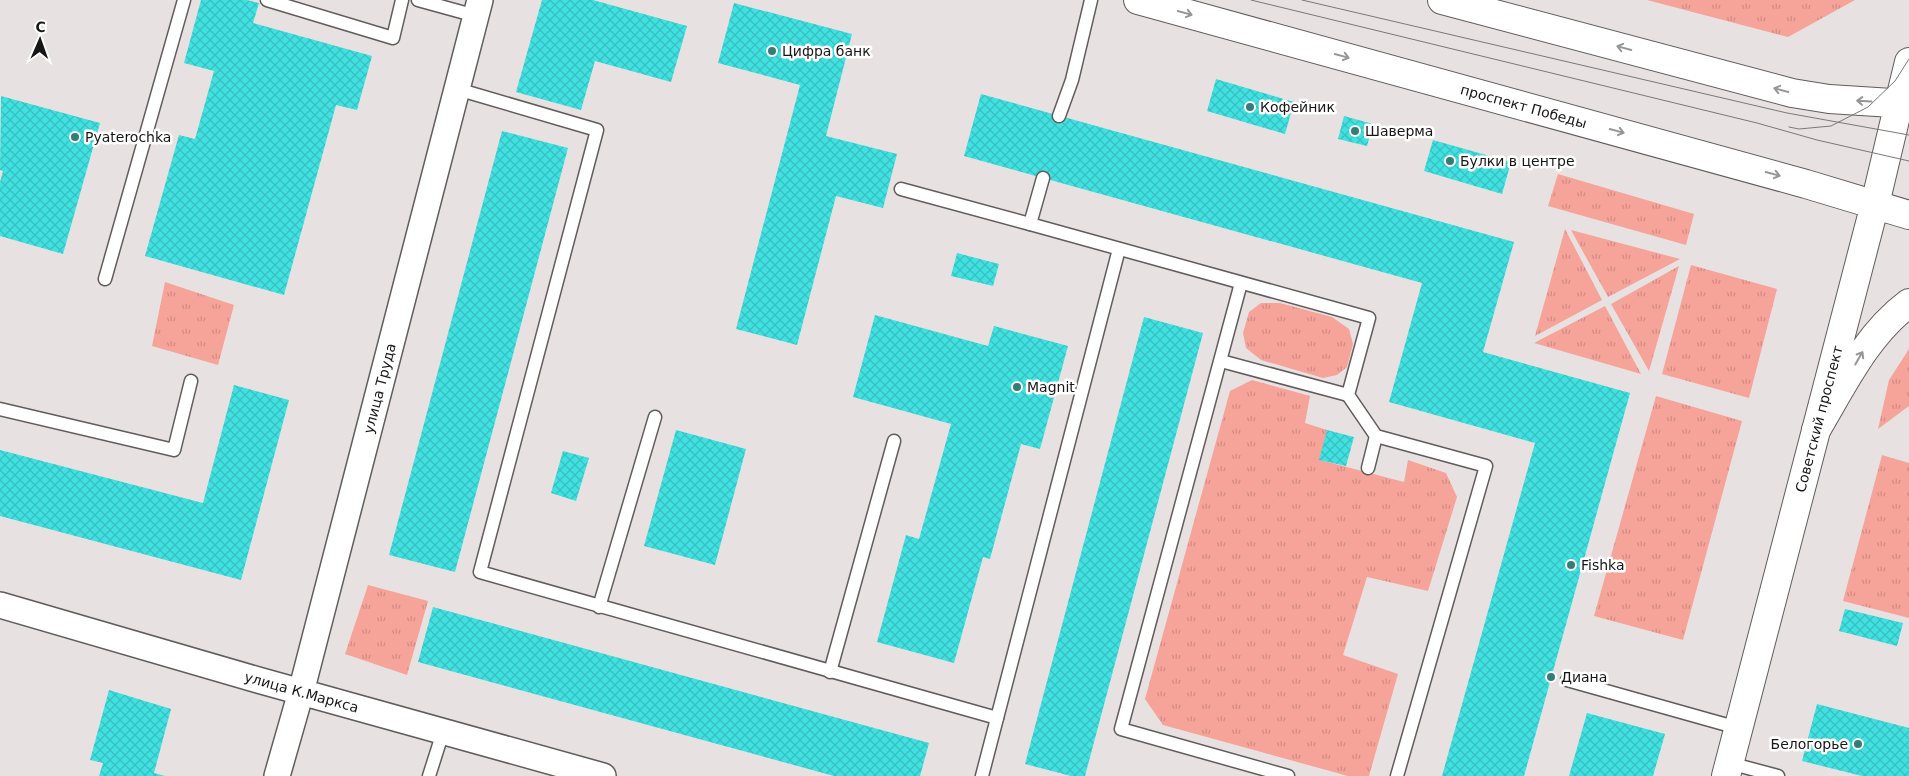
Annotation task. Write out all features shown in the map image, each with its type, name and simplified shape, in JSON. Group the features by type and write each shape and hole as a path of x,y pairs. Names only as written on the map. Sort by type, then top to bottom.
{"main road":[{"name":"проспект Победы","path":"1138,0 1790,179 1909,215"},
{"path":"1442,0 1792,93 1829,99 1904,103"},
{"name":"Советский проспект","path":"1727,769 1875,204 1904,103 1909,62"},
{"path":"1816,430 1865,347 1892,316 1909,303"}],"street":[{"name":"улица Труда","path":"277,776 301,692 478,8"},
{"name":"улица К.Маркса","path":"0,605 301,692 603,776"}],"lane":[{"path":"105,279 184,0"},
{"path":"267,0 393,38 402,0"},
{"path":"418,0 478,8"},
{"path":"1059,116 1072,80 1091,0"},
{"path":"457,89 597,130 480,572 997,718"},
{"path":"1030,224 1043,178"},
{"path":"901,189 1369,318 1348,395"},
{"path":"982,776 1119,249"},
{"path":"1241,284 1121,729 1288,776"},
{"path":"1221,361 1348,395 1376,436 1486,466 1397,776"},
{"path":"0,409 174,450 191,381"},
{"path":"599,607 654,417"},
{"path":"1368,468 1376,436"},
{"path":"830,672 894,441"},
{"path":"1567,680 1738,728"},
{"path":"429,776 443,732"},
{"path":"1727,769 1778,776"}],"green space":[{"path":"1647,0 1855,0 1788,37"},
{"path":"1558,174 1694,214 1686,245 1548,206"},
{"path":"1565,229 1602,300 1535,336"},
{"path":"1571,230 1680,259 1608,297"},
{"path":"1691,265 1777,289 1749,398 1662,374"},
{"path":"1679,266 1649,371 1611,304"},
{"path":"165,282 234,305 218,365 152,346"},
{"path":"1261,303 1280,303 1332,317 1349,329 1353,344 1347,367 1337,375 1323,378 1261,360 1246,348 1243,333 1249,312"},
{"path":"1605,306 1641,374 1534,343"},
{"path":"1909,349 1909,406 1878,429 1889,380"},
{"path":"1252,380 1310,396 1305,423 1327,430 1320,460 1404,482 1408,460 1446,473 1457,497 1428,591 1367,577 1343,655 1398,674 1369,776 1348,776 1163,725 1145,699 1230,391"},
{"path":"1656,396 1742,421 1683,640 1594,616"},
{"path":"1882,455 1909,463 1909,618 1843,601"},
{"path":"368,585 428,601 407,675 345,654"}],"building":[{"path":"201,0 247,0 259,3 253,23 372,56 357,110 336,105 284,295 145,256 179,135 195,139 214,71 184,63"},
{"path":"542,0 593,0 687,26 671,82 595,61 581,110 516,92"},
{"path":"734,3 852,34 826,136 897,154 883,208 836,196 797,345 736,329 800,85 718,63"},
{"name":"Кофейник","path":"1216,79 1294,102 1285,134 1207,111"},
{"path":"981,94 1514,242 1483,352 1630,393 1524,776 1442,776 1535,443 1389,402 1422,283 964,156"},
{"path":"1,96 100,123 63,254 0,236 0,182 3,171 0,170"},
{"name":"Шаверма","path":"1344,116 1373,124 1367,146 1338,139"},
{"path":"502,131 568,148 455,572 389,555"},
{"path":"1433,140 1511,162 1502,194 1424,171"},
{"path":"957,253 999,264 993,286 951,276"},
{"path":"875,315 988,346 994,326 1068,346 1040,449 1021,444 990,559 983,557 954,663 877,642 906,535 919,539 951,424 853,397"},
{"path":"1144,317 1203,333 1085,776 1071,776 1025,764"},
{"path":"234,385 289,400 241,580 0,516 0,450 203,503"},
{"path":"676,430 746,449 715,565 644,546"},
{"path":"1327,430 1354,437 1346,466 1319,460"},
{"path":"563,451 589,458 576,501 551,493"},
{"path":"433,607 929,743 920,776 834,776 418,662"},
{"path":"1845,609 1903,623 1897,646 1839,631"},
{"path":"109,690 171,709 154,773 165,776 99,776 103,763 90,760"},
{"name":"Белогорье","path":"1817,704 1909,728 1909,776 1862,776 1802,761"},
{"path":"1587,713 1665,734 1653,776 1569,776"}],"tram line":[{"path":"1251,0 1909,161"},
{"path":"1302,0 1787,113 1909,135"},
{"path":"1789,127 1799,129 1831,126 1868,107 1895,81 1909,59"}],"place":[{"name":"Цифра банк","path":"772,51"},
{"name":"Кофейник","path":"1250,107"},
{"name":"Шаверма","path":"1355,131"},
{"name":"Pyaterochka","path":"75,137"},
{"name":"Булки в центре","path":"1450,161"},
{"name":"Magnit","path":"1017,387"},
{"name":"Fishka","path":"1571,565"},
{"name":"Диана","path":"1551,677"},
{"name":"Белогорье","path":"1858,744"}]}
